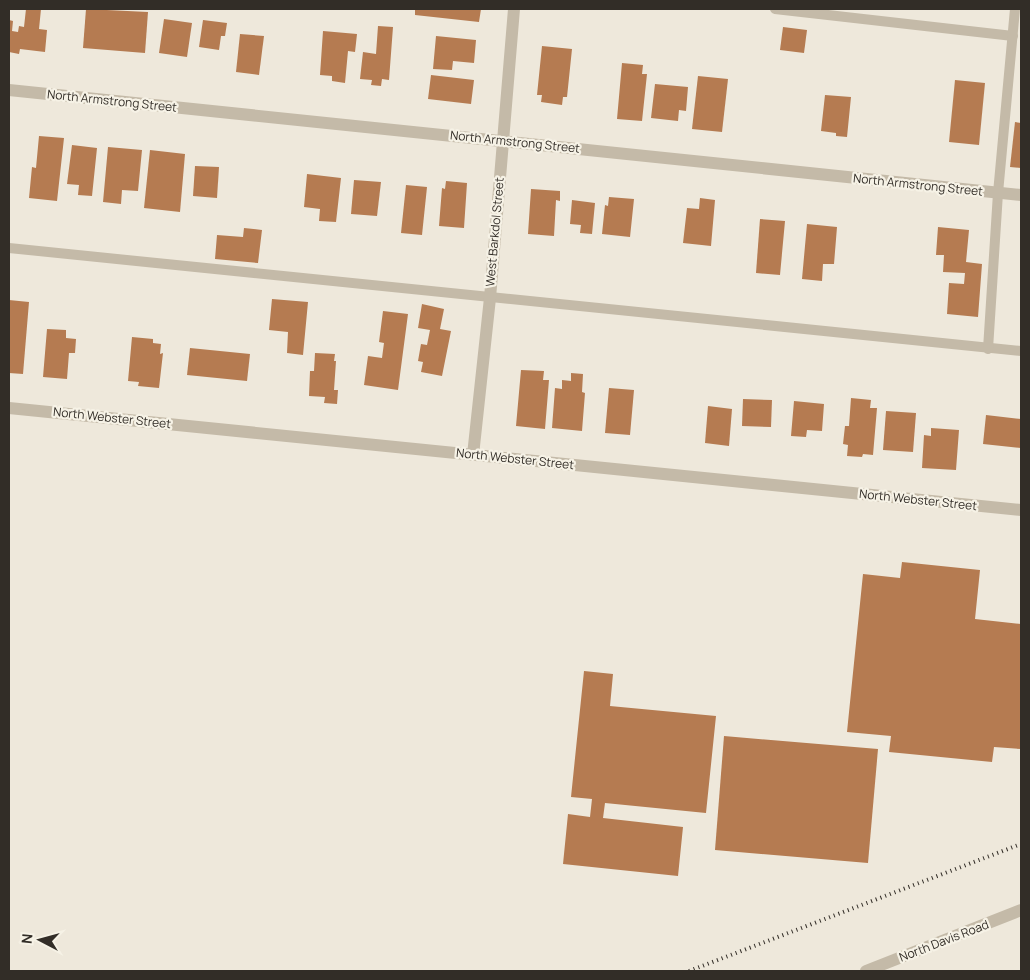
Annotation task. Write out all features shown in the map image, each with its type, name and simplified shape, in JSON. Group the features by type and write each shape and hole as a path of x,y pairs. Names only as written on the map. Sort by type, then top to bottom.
{"street":[{"name":"West Barkdol Street","path":"473,455 490,298 514,9"},
{"name":"North Armstrong Street","path":"9,90 1021,195"},
{"name":"North Webster Street","path":"9,408 1021,510"},
{"name":"North Davis Road","path":"866,971 1021,910"}],"lane":[{"path":"775,9 1013,36"},
{"path":"988,349 998,193 1015,9"},
{"path":"9,248 1021,351"}],"building":[{"path":"26,9 41,9 39,29 47,30 45,52 20,49 19,54 9,52 9,20 13,21 12,31 18,32 19,26 24,27"},
{"path":"86,9 148,12 145,53 83,48"},
{"path":"415,9 481,9 479,22 415,15"},
{"path":"164,19 192,23 187,57 159,53"},
{"path":"203,20 227,23 225,36 221,36 219,50 199,47"},
{"path":"378,26 393,27 389,80 382,79 381,86 371,85 372,80 360,79 363,52 376,54"},
{"path":"783,27 807,30 804,53 780,50"},
{"path":"323,31 357,34 355,52 348,51 345,83 332,81 332,76 320,75"},
{"path":"240,34 264,36 259,75 236,72"},
{"path":"436,36 476,40 474,63 453,61 452,70 433,69"},
{"path":"542,46 572,49 567,97 563,97 562,105 541,102 542,95 537,95"},
{"path":"622,63 643,65 642,74 647,74 642,121 617,119"},
{"path":"431,75 474,80 471,104 428,99"},
{"path":"698,76 728,79 722,132 692,129"},
{"path":"955,80 985,83 979,145 949,142"},
{"path":"655,84 688,87 686,111 679,110 678,121 651,118"},
{"path":"825,95 851,97 847,137 821,131"},
{"path":"1015,122 1021,123 1021,168 1010,167"},
{"path":"39,136 64,138 57,201 29,198 32,167 36,168"},
{"path":"72,145 97,148 92,196 78,195 79,185 67,184"},
{"path":"108,147 142,150 138,191 122,190 121,204 103,202"},
{"path":"150,150 185,154 180,212 144,208"},
{"path":"195,166 219,167 217,198 193,196"},
{"path":"307,174 341,178 336,222 319,221 320,209 304,207"},
{"path":"354,180 381,182 377,216 351,214"},
{"path":"446,181 467,183 464,228 439,226 442,188 445,189"},
{"path":"406,185 427,187 422,235 401,233"},
{"path":"531,189 560,191 560,201 556,200 554,236 528,234"},
{"path":"609,197 634,199 630,237 602,234 605,205 608,206"},
{"path":"700,198 715,200 711,246 683,243 687,208 699,209"},
{"path":"572,200 595,203 592,234 580,233 581,225 570,224"},
{"path":"760,219 785,221 780,275 756,273"},
{"path":"807,224 837,227 834,264 823,264 822,281 802,279"},
{"path":"938,227 969,230 966,262 982,264 978,317 947,314 949,283 964,284 965,273 943,272 944,255 936,255"},
{"path":"244,228 262,230 258,263 215,259 217,235 243,237"},
{"path":"272,299 308,302 303,355 287,353 288,332 269,330"},
{"path":"9,300 29,302 23,374 9,373"},
{"path":"422,304 444,309 440,329 451,331 442,376 421,372 423,362 418,361 421,344 427,345 430,330 418,328"},
{"path":"383,311 408,314 398,390 364,385 368,356 382,358 384,343 379,342"},
{"path":"47,329 66,330 66,338 76,339 75,353 69,353 67,379 43,377"},
{"path":"132,337 153,339 153,343 161,344 160,354 163,353 159,388 138,386 139,382 128,381"},
{"path":"190,348 250,354 247,381 187,375"},
{"path":"315,353 335,354 334,390 338,390 337,404 324,403 325,397 309,396 310,371 314,371"},
{"path":"521,370 544,371 543,380 549,380 545,429 516,426"},
{"path":"571,373 583,374 582,392 585,393 582,431 552,428 555,388 562,389 562,380 571,381"},
{"path":"609,388 634,390 630,435 605,433"},
{"path":"851,398 871,400 870,408 877,408 873,455 863,454 862,457 847,456 848,445 843,444 845,426 849,426"},
{"path":"743,399 772,400 771,427 742,426"},
{"path":"794,401 824,404 822,431 807,430 806,437 791,436"},
{"path":"708,406 732,409 729,446 705,443"},
{"path":"886,411 916,413 913,452 883,450"},
{"path":"986,415 1021,419 1021,448 983,444"},
{"path":"931,428 959,430 956,470 922,468 924,435 931,436"},
{"path":"902,562 980,570 975,619 1021,624 1021,749 994,747 992,762 889,752 891,736 847,732 863,574 900,578"},
{"path":"584,671 613,674 610,706 716,716 706,813 605,803 603,818 683,827 678,876 563,864 568,814 590,817 592,799 571,797"},
{"path":"724,736 878,749 868,863 715,850"}],"railway":[{"path":"689,971 1021,844"}]}
